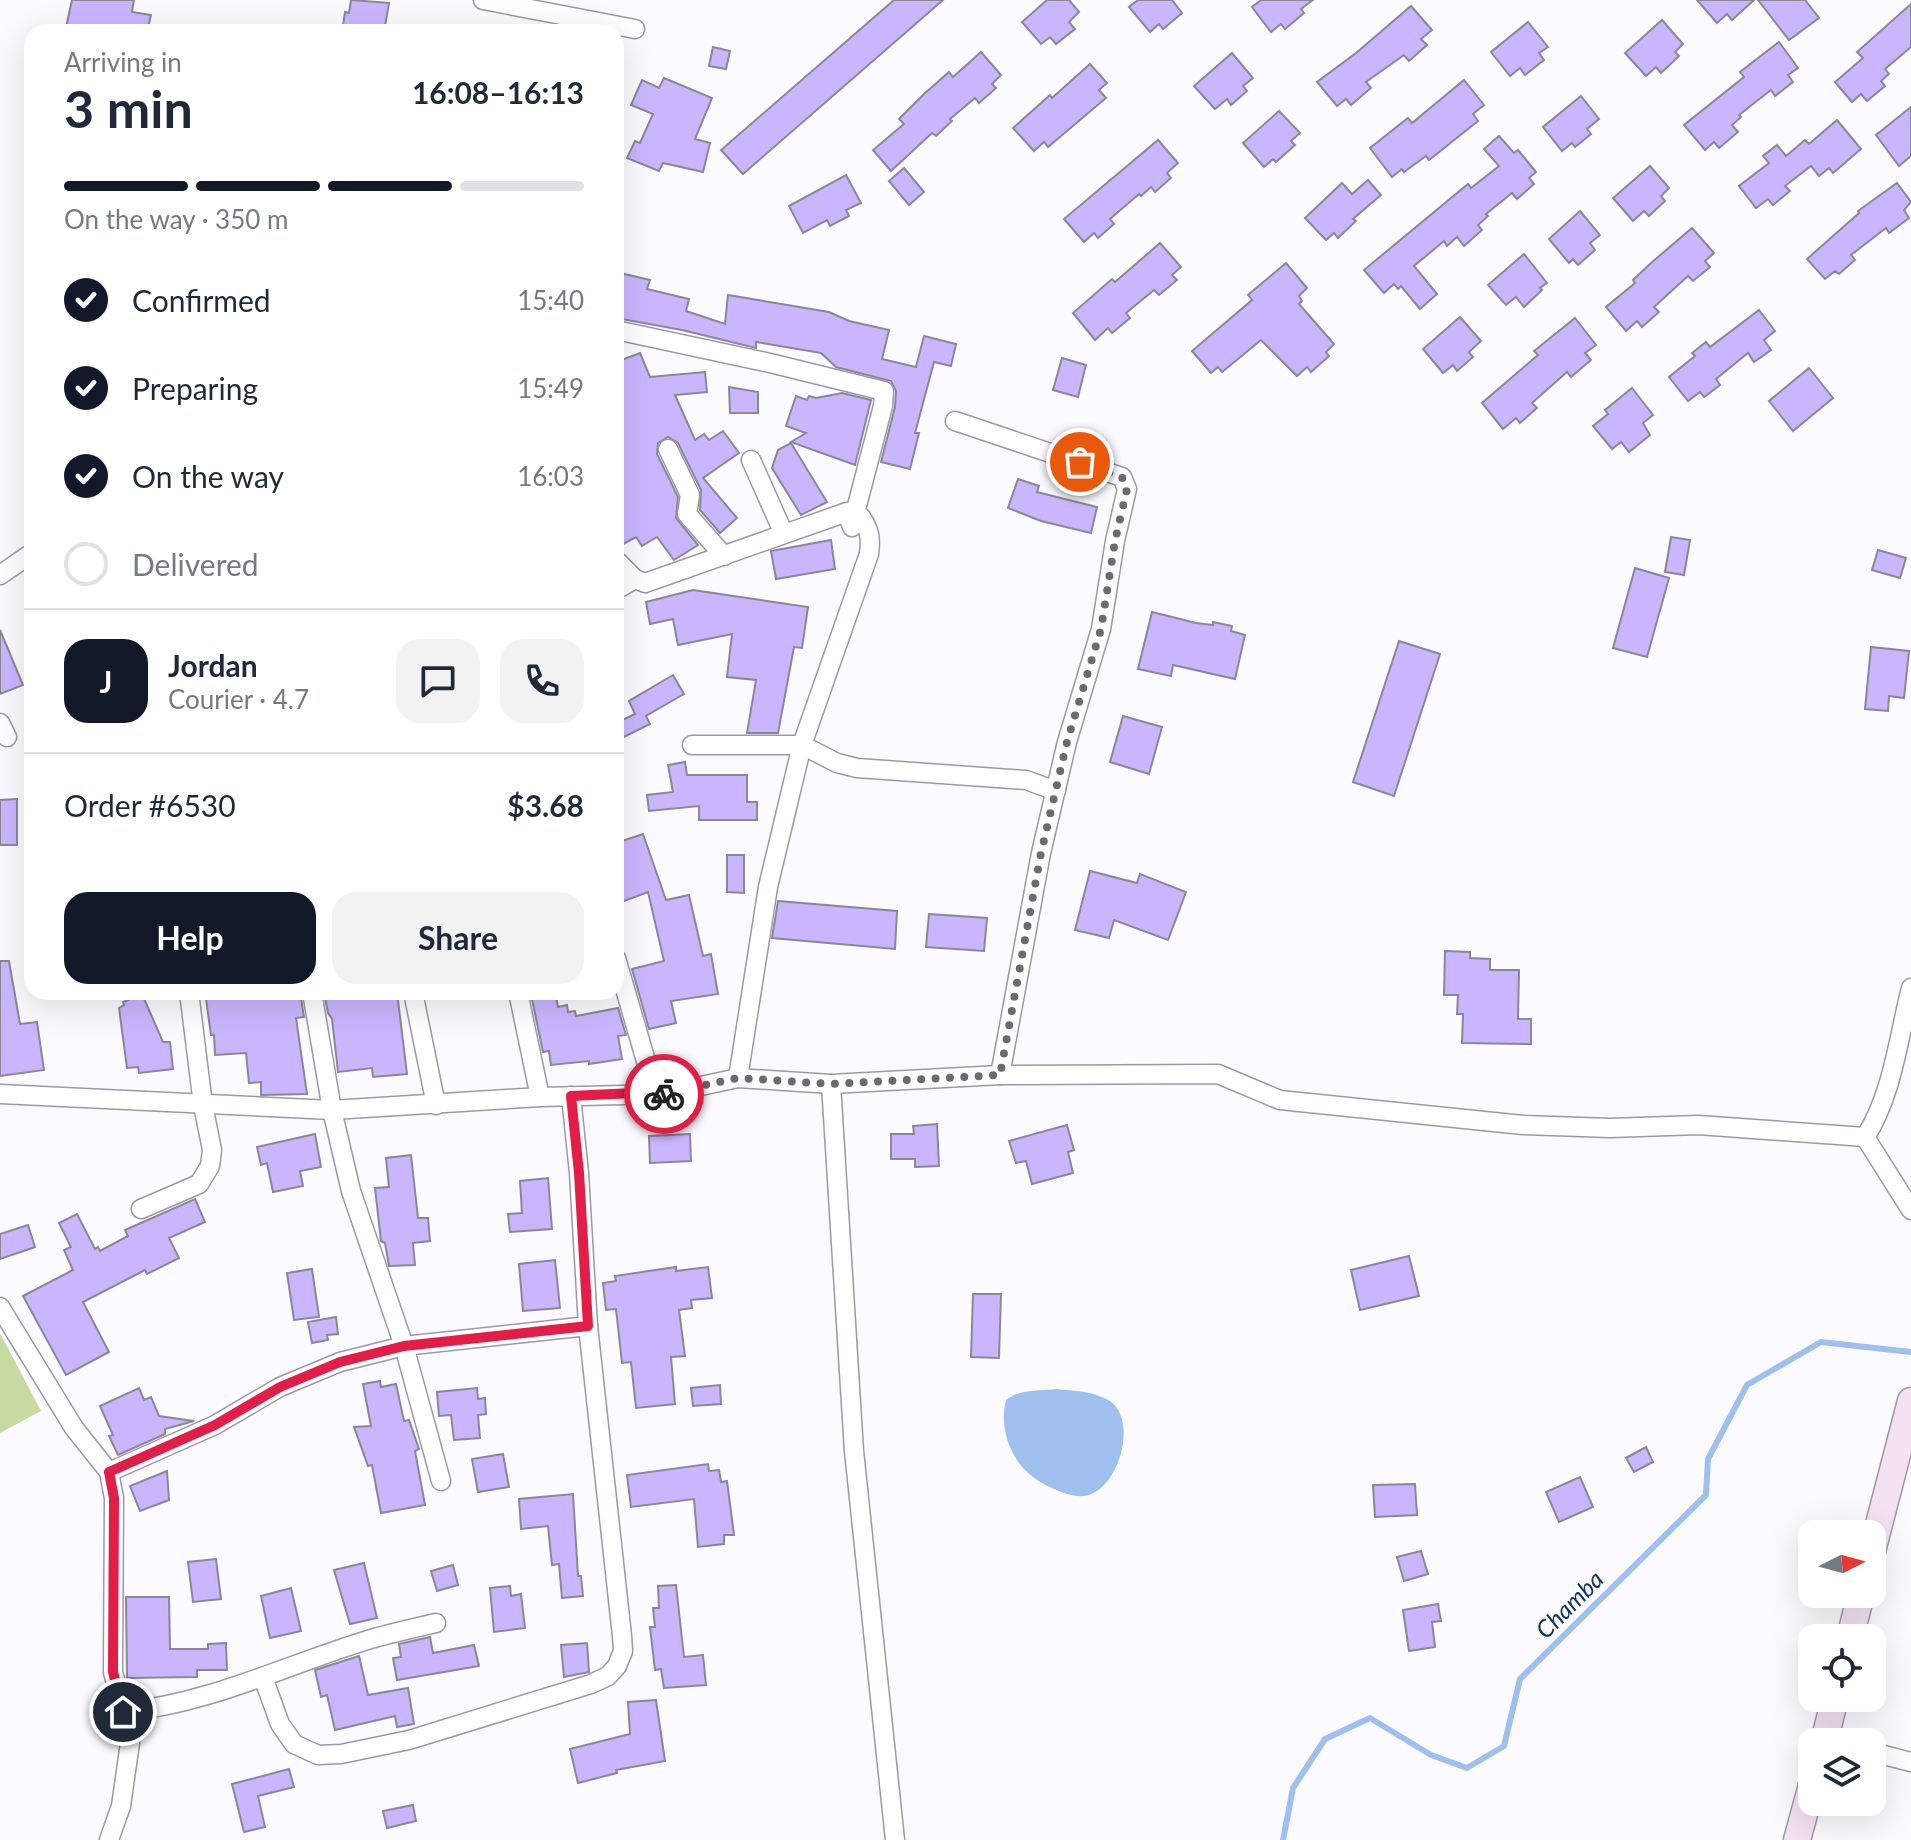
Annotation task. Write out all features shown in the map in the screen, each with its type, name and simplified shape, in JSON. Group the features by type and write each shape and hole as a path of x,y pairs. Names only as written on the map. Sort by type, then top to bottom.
{"main road":[{"path":"1880,1520 1911,1401"},
{"path":"1797,1840 1804,1816"}],"street":[{"path":"483,0 609,24"},
{"path":"624,27 635,29"},
{"path":"624,332 786,366 884,391 883,406 852,527"},
{"path":"955,421 1122,477 1127,489 1101,629 1067,742 1041,853 1000,1075"},
{"path":"668,449 690,495 687,514 724,556"},
{"path":"751,460 783,532"},
{"path":"624,568 635,579 645,583 847,512 852,527"},
{"path":"738,1078 768,887 802,745 869,554 869,528 861,517 852,527"},
{"path":"0,575 24,562"},
{"path":"624,585 635,579"},
{"path":"692,745 802,745 837,763 857,768 1026,780 1056,791"},
{"path":"624,985 655,1092"},
{"path":"1865,1137 1875,1121 1884,1094 1911,988"},
{"path":"141,1209 199,1184 205,1177 212,1150 190,1000"},
{"path":"313,1000 332,1110 351,1191 404,1346 441,1481"},
{"path":"415,1000 436,1105"},
{"path":"520,1000 540,1097"},
{"path":"0,1094 332,1110 540,1097 664,1094 738,1078 831,1084 1000,1075 1218,1074 1280,1100 1523,1125 1610,1128 1698,1125 1865,1137"},
{"path":"831,1084 854,1451 895,1840"},
{"path":"263,1677 280,1724 294,1744 318,1755 367,1750 512,1710 608,1676 617,1666 623,1651 622,1636 588,1326 571,1096"},
{"path":"1865,1137 1911,1210"},
{"path":"0,1307 74,1428 109,1472 114,1498 113,1672 130,1743 121,1806 109,1840"},
{"path":"109,1472 215,1425 280,1387 340,1362 404,1346 588,1326"},
{"path":"123,1712 160,1709 371,1639 436,1623"},
{"path":"1886,1756 1911,1762"}],"green space":[{"path":"0,1333 41,1411 0,1433"}],"water":[{"path":"1056,1389 1084,1392 1110,1401 1119,1411 1123,1424 1121,1454 1115,1469 1096,1492 1084,1496 1061,1492 1034,1478 1018,1462 1006,1436 1006,1400 1023,1392"}],"building":[{"path":"72,0 134,0 132,12 151,15 149,24 67,24"},
{"path":"351,0 389,3 385,24 343,24 345,12 349,13"},
{"path":"894,0 943,0 743,174 721,150"},
{"path":"1047,0 1069,0 1079,12 1069,22 1075,29 1056,44 1050,37 1041,44 1022,22"},
{"path":"1138,0 1172,0 1182,13 1163,29 1159,24 1150,32 1129,7"},
{"path":"1261,0 1313,0 1301,9 1304,13 1285,29 1281,24 1271,32 1252,7"},
{"path":"1697,0 1754,0 1732,20 1727,14 1717,23"},
{"path":"1758,0 1805,0 1819,18 1789,40"},
{"path":"1911,4 1911,47 1885,69 1889,74 1881,81 1885,86 1867,101 1861,94 1852,102 1835,82 1863,58 1857,52"},
{"path":"1411,6 1432,30 1421,39 1427,45 1409,61 1404,55 1366,82 1371,88 1351,105 1346,99 1337,106 1317,82"},
{"path":"1662,20 1683,44 1675,52 1679,56 1661,73 1656,67 1646,76 1625,53"},
{"path":"1528,22 1548,47 1539,53 1544,60 1525,75 1520,68 1510,76 1491,52"},
{"path":"1779,42 1798,68 1788,75 1793,82 1775,96 1771,90 1739,115 1741,117 1732,125 1738,132 1719,148 1714,142 1705,150 1684,125 1744,77 1740,72"},
{"path":"713,47 730,51 726,69 709,66"},
{"path":"981,52 1001,75 992,84 996,88 979,103 975,98 950,119 952,121 936,136 932,133 891,171 873,150 904,124 899,119 924,94 949,72 953,77"},
{"path":"1232,53 1253,78 1243,86 1247,91 1231,105 1227,99 1215,109 1194,86"},
{"path":"1090,64 1107,83 1099,90 1106,98 1048,147 1044,142 1034,151 1013,128"},
{"path":"664,78 712,98 695,139 710,143 703,172 663,163 659,171 627,158 635,141 640,143 653,114 631,105 642,80 659,88"},
{"path":"1464,80 1484,105 1473,114 1478,121 1429,160 1426,156 1392,177 1370,148 1408,118 1412,123"},
{"path":"1581,96 1599,119 1587,129 1591,134 1575,147 1572,143 1562,151 1543,127"},
{"path":"1911,107 1911,156 1899,166 1876,135"},
{"path":"1279,111 1300,133 1291,141 1295,145 1276,162 1273,159 1264,167 1243,143"},
{"path":"1837,120 1861,149 1833,173 1829,168 1819,176 1811,166 1785,186 1790,191 1773,205 1768,199 1756,208 1739,186 1769,163 1763,156 1777,145 1786,156 1805,140 1809,144"},
{"path":"1499,136 1514,153 1518,150 1536,172 1529,178 1534,184 1517,199 1512,193 1486,214 1488,216 1478,225 1482,230 1464,246 1457,237 1447,246 1444,241 1414,266 1437,294 1420,309 1401,286 1398,289 1394,284 1384,293 1364,270 1468,184 1471,188 1499,166 1484,149"},
{"path":"1158,140 1178,163 1167,173 1171,178 1155,192 1151,187 1141,196 1139,194 1110,219 1114,224 1098,238 1094,233 1084,242 1064,219"},
{"path":"1650,166 1669,188 1661,196 1665,201 1649,216 1644,211 1633,221 1613,198"},
{"path":"904,168 924,192 909,205 889,181"},
{"path":"846,175 861,203 846,210 849,216 830,226 827,220 803,233 789,206"},
{"path":"1368,180 1381,195 1353,219 1356,221 1338,238 1334,233 1326,240 1305,218 1342,183 1352,194"},
{"path":"1897,183 1911,202 1904,210 1909,218 1889,233 1886,228 1851,255 1855,260 1839,274 1835,271 1825,279 1807,259 1858,211"},
{"path":"1580,211 1600,235 1590,243 1595,250 1578,265 1573,259 1569,263 1549,239"},
{"path":"1692,228 1714,253 1705,261 1710,267 1693,281 1688,276 1654,307 1659,312 1642,327 1637,321 1626,331 1606,307"},
{"path":"1160,243 1181,267 1172,275 1177,280 1159,295 1154,290 1126,313 1130,318 1112,333 1108,328 1095,340 1073,313"},
{"path":"1524,254 1547,283 1524,307 1516,297 1506,305 1488,285"},
{"path":"1286,263 1307,288 1299,296 1302,301 1299,304 1334,344 1326,352 1329,356 1311,372 1307,367 1297,376 1261,340 1222,372 1218,367 1211,373 1192,351 1252,300 1248,295"},
{"path":"624,274 650,280 647,289 689,299 686,311 725,324 728,295 829,312 849,321 889,330 882,359 916,367 924,336 956,344 951,366 934,362 915,433 919,433 910,469 881,462 895,407 896,391 891,381 836,367 821,353 756,342 756,348 624,319"},
{"path":"1759,310 1775,331 1764,340 1771,350 1754,362 1748,353 1716,379 1720,385 1704,397 1700,392 1688,401 1669,377 1695,356 1692,353 1706,342 1710,347"},
{"path":"1460,317 1481,341 1469,352 1473,357 1457,371 1453,365 1443,373 1423,349"},
{"path":"1575,318 1596,345 1585,353 1591,360 1571,377 1567,372 1532,403 1537,408 1520,423 1516,418 1503,429 1482,403 1538,355 1534,351"},
{"path":"640,353 650,377 705,372 707,392 675,395 695,440 704,434 709,440 723,431 739,453 703,478 737,518 720,533 700,510 701,490 678,443 668,437 658,443 657,454 678,497 676,518 698,545 674,560 657,537 642,546 636,537 624,544 624,359"},
{"path":"1062,358 1086,365 1078,397 1053,390"},
{"path":"1809,368 1833,398 1793,431 1769,401"},
{"path":"729,387 758,392 758,413 730,413"},
{"path":"1632,388 1653,415 1643,423 1650,435 1629,452 1621,442 1612,449 1593,426 1608,414 1605,410"},
{"path":"842,393 871,400 855,465 791,442 806,433 786,426 796,396 807,400 809,396 816,398"},
{"path":"791,443 827,502 801,515 772,468 778,450"},
{"path":"1018,479 1039,486 1037,492 1097,507 1091,533 1041,521 1008,508"},
{"path":"1671,537 1690,540 1684,575 1665,572"},
{"path":"831,540 835,569 776,579 771,551"},
{"path":"1878,550 1906,558 1900,578 1872,570"},
{"path":"1635,568 1669,578 1647,657 1613,648"},
{"path":"693,590 808,607 802,648 794,647 778,733 747,733 756,680 727,677 732,634 678,645 673,619 650,624 646,602"},
{"path":"1152,612 1196,623 1213,625 1213,622 1232,626 1231,631 1245,635 1235,679 1173,665 1171,676 1138,669"},
{"path":"0,630 23,685 0,694"},
{"path":"1399,641 1440,654 1394,796 1353,782"},
{"path":"1871,647 1909,651 1904,698 1889,696 1888,711 1865,709"},
{"path":"673,675 684,694 646,716 650,724 624,737 624,719 635,714 629,701"},
{"path":"1123,716 1162,727 1149,774 1110,762"},
{"path":"685,762 687,775 747,775 747,802 757,802 757,820 699,820 699,806 649,811 647,795 673,792 668,765"},
{"path":"17,799 17,845 0,845 0,800"},
{"path":"643,834 666,900 689,895 703,956 711,954 718,994 671,1001 676,1023 649,1029 632,969 664,961 648,892 624,901 624,840"},
{"path":"727,855 744,855 744,893 727,892"},
{"path":"1090,871 1137,883 1140,874 1186,892 1168,940 1114,920 1109,938 1075,930"},
{"path":"778,901 897,911 895,949 772,938"},
{"path":"929,914 987,918 984,951 926,947"},
{"path":"1445,951 1470,952 1470,958 1490,959 1490,970 1519,970 1518,1019 1531,1019 1531,1044 1462,1043 1463,1014 1457,1014 1458,995 1444,995"},
{"path":"0,961 9,961 20,1024 37,1022 44,1070 0,1076"},
{"path":"145,1000 163,1042 170,1042 173,1069 139,1073 138,1067 127,1068 119,1008 124,1005 123,1002"},
{"path":"206,1000 301,1000 304,1017 296,1018 307,1094 261,1095 261,1082 249,1083 246,1053 215,1055 214,1035 211,1035"},
{"path":"326,1000 398,1000 407,1074 373,1077 372,1068 338,1072 332,1019"},
{"path":"532,1000 557,1000 558,1007 567,1005 568,1012 575,1011 576,1016 618,1008 626,1035 618,1036 622,1059 551,1065 549,1051 543,1052"},
{"path":"937,1124 939,1166 915,1167 915,1159 891,1159 891,1134 914,1134 913,1126"},
{"path":"1067,1125 1074,1150 1068,1152 1073,1173 1032,1184 1026,1161 1016,1163 1009,1141"},
{"path":"315,1134 321,1167 300,1171 303,1186 273,1192 267,1163 261,1165 257,1147"},
{"path":"690,1134 691,1161 650,1163 649,1136"},
{"path":"411,1155 418,1218 428,1218 430,1241 413,1243 415,1265 389,1266 385,1243 381,1241 375,1188 389,1187 386,1158"},
{"path":"548,1178 552,1229 510,1232 508,1214 522,1213 520,1181"},
{"path":"195,1199 205,1222 169,1238 179,1258 147,1274 145,1270 83,1302 109,1352 66,1375 23,1296 73,1270 64,1250 71,1247 59,1223 77,1214 95,1249 98,1247 100,1251 128,1236 125,1230"},
{"path":"28,1225 35,1247 0,1259 0,1234"},
{"path":"1409,1256 1419,1296 1360,1310 1351,1270"},
{"path":"555,1260 560,1308 523,1311 519,1264"},
{"path":"676,1267 676,1271 708,1267 712,1298 691,1300 692,1308 679,1310 685,1356 671,1357 675,1404 636,1408 631,1362 622,1363 616,1309 606,1310 603,1283 616,1281 615,1276"},
{"path":"312,1269 319,1317 294,1320 287,1273"},
{"path":"973,1294 1001,1294 999,1358 971,1357"},
{"path":"336,1317 338,1334 327,1335 328,1340 312,1343 308,1322"},
{"path":"380,1381 381,1387 396,1384 404,1421 409,1420 419,1449 415,1451 425,1505 381,1513 372,1465 368,1466 354,1427 371,1426 363,1384"},
{"path":"720,1385 721,1404 693,1406 691,1388"},
{"path":"139,1388 144,1400 151,1397 159,1416 194,1421 165,1429 165,1434 118,1455 100,1406"},
{"path":"477,1388 478,1399 485,1398 486,1414 478,1415 480,1438 454,1440 451,1415 439,1416 437,1392"},
{"path":"1646,1447 1653,1462 1634,1472 1626,1458"},
{"path":"503,1454 509,1487 478,1492 472,1459"},
{"path":"708,1464 709,1471 719,1470 721,1482 727,1481 734,1535 724,1535 724,1544 698,1547 694,1499 631,1507 627,1475"},
{"path":"167,1471 169,1500 140,1511 130,1486"},
{"path":"1580,1477 1593,1507 1559,1522 1546,1492"},
{"path":"1415,1484 1417,1515 1375,1517 1373,1485"},
{"path":"573,1494 578,1576 581,1576 583,1596 562,1598 559,1564 552,1565 548,1526 521,1529 519,1499"},
{"path":"1421,1551 1428,1574 1404,1581 1397,1557"},
{"path":"216,1559 221,1599 193,1602 188,1562"},
{"path":"364,1563 377,1618 350,1624 334,1570"},
{"path":"453,1565 458,1585 437,1591 431,1571"},
{"path":"676,1585 684,1657 703,1655 706,1685 664,1688 661,1669 655,1670 650,1627 655,1627 653,1608 659,1608 658,1586"},
{"path":"510,1586 511,1596 521,1594 525,1628 494,1632 490,1588"},
{"path":"291,1588 301,1631 270,1638 261,1596"},
{"path":"126,1597 169,1597 170,1649 208,1649 208,1644 226,1643 227,1670 197,1670 197,1677 127,1678"},
{"path":"1438,1604 1441,1621 1432,1622 1435,1647 1409,1651 1403,1610"},
{"path":"430,1637 433,1653 474,1645 479,1666 397,1680 393,1658 401,1657 399,1644"},
{"path":"587,1643 589,1672 564,1677 561,1645"},
{"path":"359,1656 368,1695 408,1688 414,1724 397,1727 395,1716 335,1730 327,1695 321,1697 315,1670"},
{"path":"656,1700 665,1761 616,1770 617,1773 578,1783 570,1749 630,1734 628,1702"},
{"path":"289,1769 294,1787 258,1796 265,1827 244,1832 232,1784"},
{"path":"413,1805 416,1821 387,1828 383,1811"}],"waterway":[{"name":"Chamba","path":"1283,1840 1293,1788 1325,1739 1370,1718 1431,1755 1467,1768 1504,1746 1520,1679 1706,1495 1708,1459 1747,1385 1821,1342 1911,1352"}],"way so far":[{"path":"664,1094 738,1078 831,1084 1000,1075 1041,853 1067,742 1101,629 1127,489 1122,477 1080,462"}],"route":[{"path":"123,1712 113,1672 114,1498 109,1472 215,1425 280,1387 340,1362 404,1346 588,1326 571,1096 664,1094"}]}
